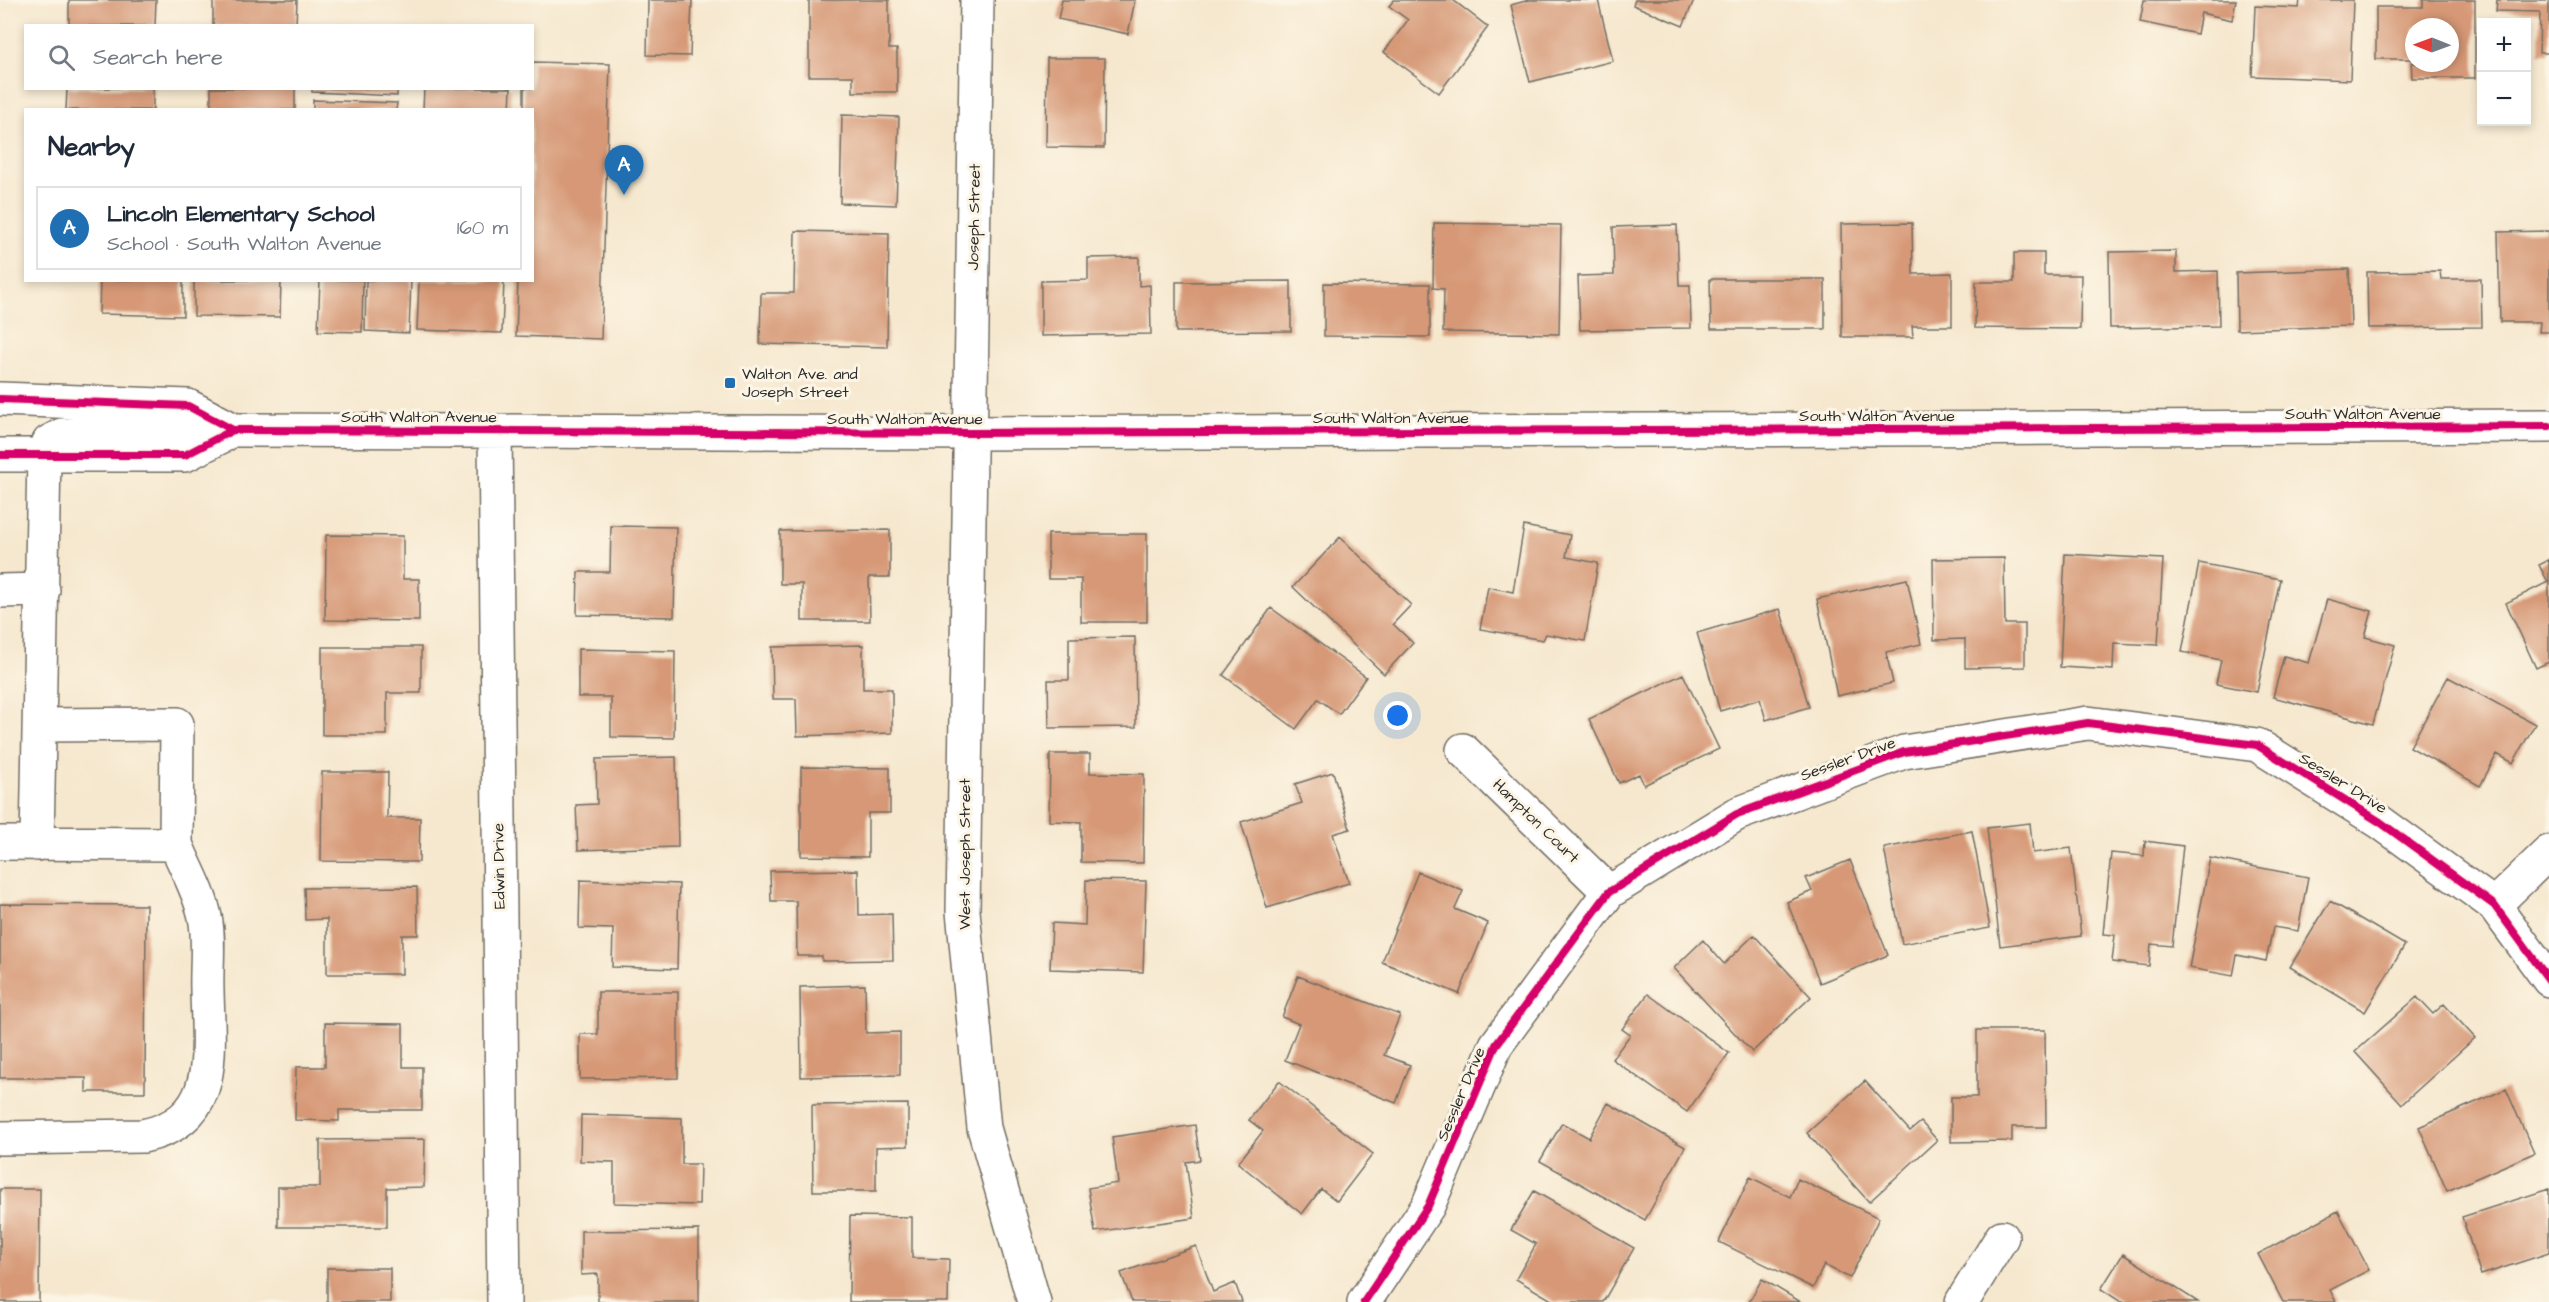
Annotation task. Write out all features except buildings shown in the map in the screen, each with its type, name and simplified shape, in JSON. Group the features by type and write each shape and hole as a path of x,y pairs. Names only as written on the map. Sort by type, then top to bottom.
{"street":[{"name":"Joseph Street","path":"970,433 977,0"},
{"name":"South Walton Avenue","path":"0,399 188,406 233,430"},
{"name":"South Walton Avenue","path":"0,454 185,454 233,430 970,433 2549,426"},
{"name":"Edwin Drive","path":"495,431 504,1302"},
{"name":"West Joseph Street","path":"970,433 963,911 984,1128 1034,1302"},
{"path":"37,844 41,725 44,455"},
{"path":"0,591 43,590"},
{"name":"Sessler Drive","path":"1364,1302 1428,1206 1496,1046 1609,892 1737,814 1904,752 2088,723 2257,745 2380,822 2494,905 2549,980"},
{"path":"0,1138 143,1136 165,1131 180,1122 196,1105 208,1070 205,917 176,844 177,724 41,725"},
{"name":"Hampton Court","path":"1463,750 1609,892"},
{"path":"0,843 176,844"},
{"path":"2494,905 2549,852"},
{"path":"1962,1302 2002,1237"}],"cycle path":[{"path":"0,399 188,406 233,430"},
{"path":"0,455 185,455 233,430 970,433 2549,426"},
{"path":"1364,1302 1428,1206 1496,1045 1609,892 1737,814 1904,752 2088,723 2257,745 2380,822 2494,905 2549,980"}],"place":[{"name":"Lincoln Elementary School","path":"624,195"},
{"name":"Walton Ave. and Joseph Street","path":"730,383"}]}
